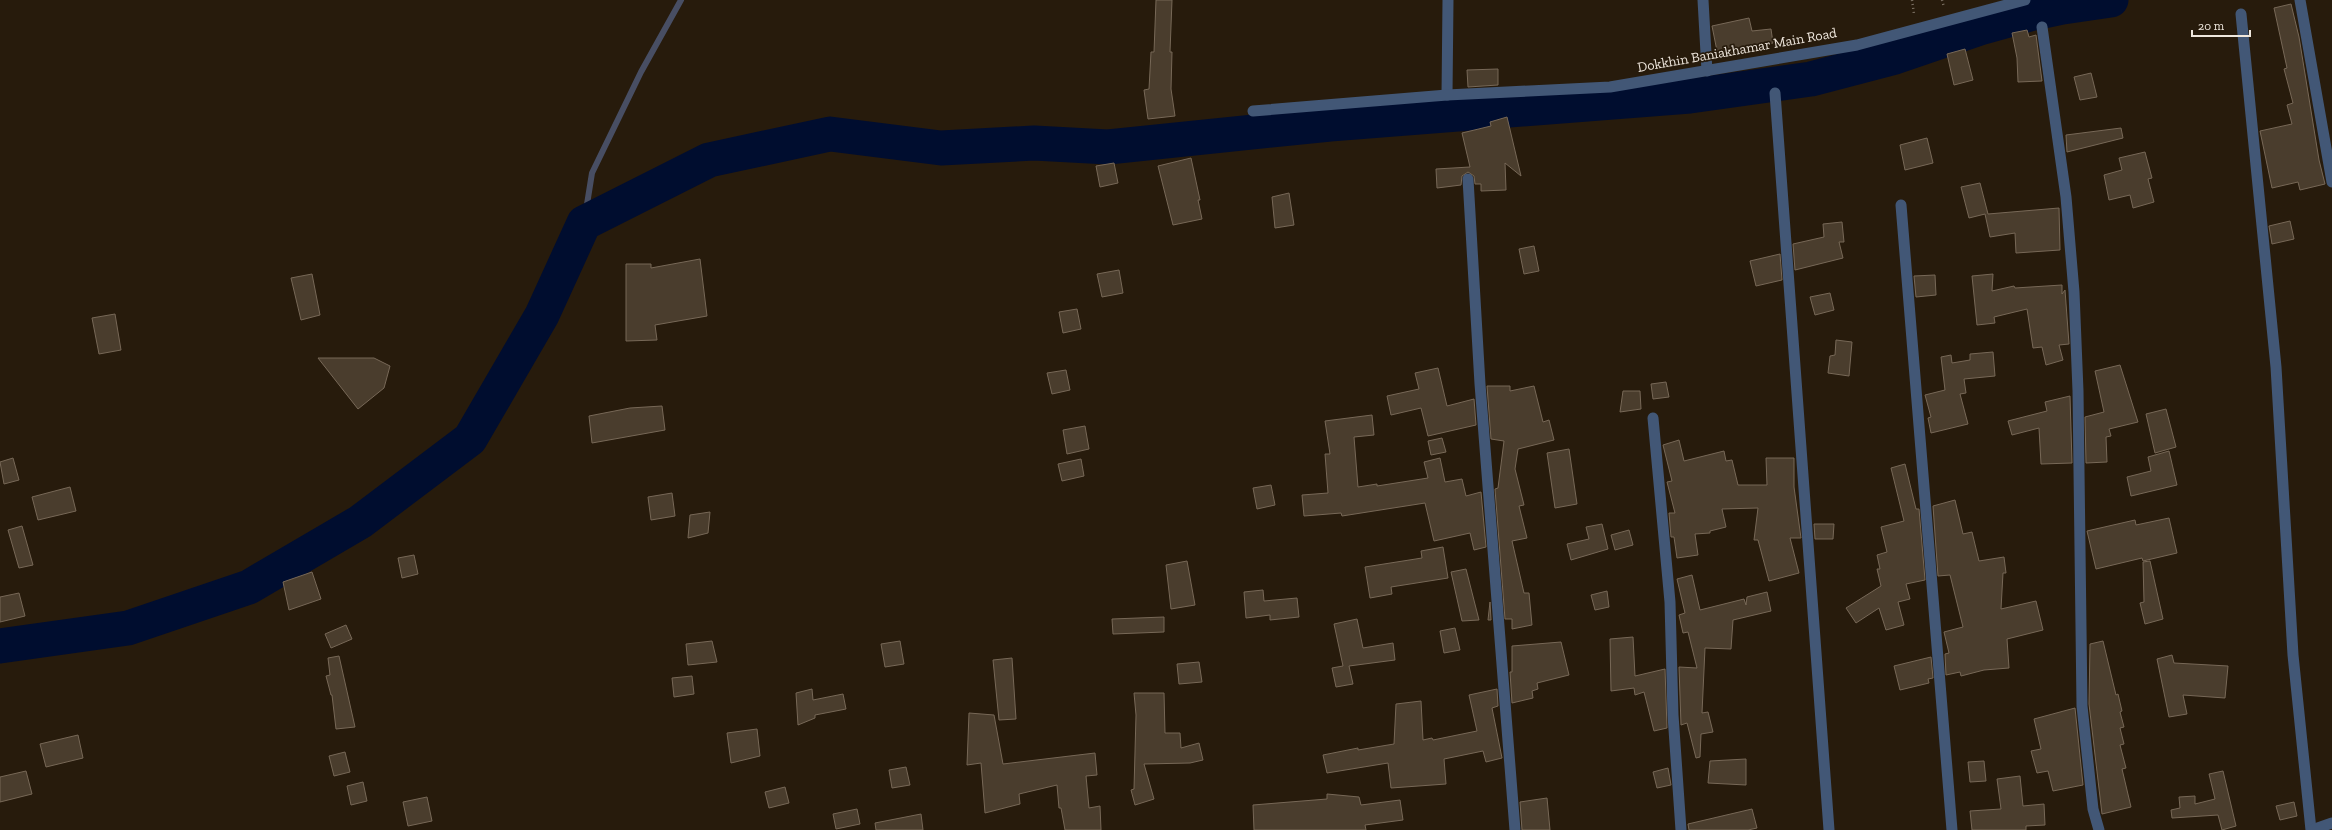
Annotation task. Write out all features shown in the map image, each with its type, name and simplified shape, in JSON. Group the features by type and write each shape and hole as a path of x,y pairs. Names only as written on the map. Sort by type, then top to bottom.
{"street":[{"path":"1447,95 1448,0"},
{"path":"1703,0 1707,71"},
{"name":"Dokkhin Baniakhamar Main Road","path":"1254,111 1447,95 1610,87 1857,45 2025,0"},
{"path":"2300,0 2332,182"},
{"path":"2241,14 2276,367 2293,655 2311,830 2332,823"},
{"path":"2042,27 2066,196 2074,292 2078,391 2082,706 2093,809 2099,830"},
{"path":"1775,93 1829,830"},
{"path":"1468,179 1480,384 1515,830"},
{"path":"1901,205 1952,830"},
{"path":"1653,418 1670,602 1673,715 1681,830"}],"building":[{"path":"1156,0 1172,0 1170,52 1172,52 1171,89 1175,116 1148,119 1144,90 1149,89 1151,52 1154,52"},
{"path":"2291,4 2299,37 2319,160 2325,184 2300,190 2298,182 2272,188 2260,131 2292,124 2287,105 2293,103 2284,69 2287,68 2274,8"},
{"path":"1749,18 1752,31 1771,29 1773,43 1718,56 1712,26"},
{"path":"2027,30 2029,37 2036,35 2042,81 2018,82 2017,58 2012,33"},
{"path":"1965,49 1973,80 1954,85 1947,54"},
{"path":"1498,69 1498,85 1468,87 1467,70"},
{"path":"2091,73 2097,97 2080,100 2074,77"},
{"path":"1507,117 1521,176 1505,163 1506,190 1481,191 1481,184 1475,184 1474,176 1468,172 1462,176 1461,185 1437,188 1436,169 1470,167 1462,133 1491,126 1490,122"},
{"path":"2121,128 2123,138 2067,152 2066,135"},
{"path":"1927,138 1933,163 1905,170 1900,145"},
{"path":"2145,152 2152,178 2148,179 2154,202 2133,208 2130,195 2109,200 2104,175 2122,170 2119,158"},
{"path":"1191,158 1200,200 1198,200 1202,219 1173,225 1158,166"},
{"path":"1114,163 1118,183 1100,187 1096,166"},
{"path":"1980,183 1988,214 2059,208 2060,250 2016,253 2015,233 1990,237 1985,214 1969,218 1961,187"},
{"path":"1289,193 1294,225 1275,228 1272,197"},
{"path":"2290,221 2294,239 2272,244 2269,226"},
{"path":"1842,222 1844,242 1839,242 1843,258 1795,270 1793,244 1824,237 1823,224"},
{"path":"1534,246 1539,271 1524,274 1519,249"},
{"path":"1780,254 1782,280 1756,286 1750,261"},
{"path":"700,259 707,316 655,325 657,340 626,341 626,264 651,264 651,268"},
{"path":"1119,270 1123,293 1102,297 1097,274"},
{"path":"312,274 320,315 301,320 291,278"},
{"path":"1993,274 1992,291 2014,286 2015,288 2062,285 2062,294 2065,290 2069,344 2059,345 2063,360 2046,365 2042,347 2033,348 2027,309 1994,317 1995,323 1977,325 1972,276"},
{"path":"1935,275 1936,295 1916,297 1914,276"},
{"path":"1830,293 1834,310 1815,315 1810,297"},
{"path":"1077,309 1081,329 1063,333 1059,312"},
{"path":"115,314 121,350 99,354 92,318"},
{"path":"1836,340 1852,342 1849,376 1828,373 1830,356 1835,355"},
{"path":"1993,352 1995,376 1964,379 1966,393 1960,394 1968,424 1931,433 1928,418 1931,417 1925,395 1945,390 1941,357 1951,355 1952,363 1970,360 1970,354"},
{"path":"318,358 374,358 390,366 384,388 358,409"},
{"path":"2120,365 2138,422 2109,429 2111,436 2106,437 2107,462 2086,463 2085,417 2104,412 2095,371"},
{"path":"1438,368 1447,406 1474,399 1476,425 1428,436 1421,408 1391,415 1387,396 1419,389 1415,373"},
{"path":"1066,370 1070,390 1052,394 1047,373"},
{"path":"1666,382 1669,397 1653,399 1651,384"},
{"path":"1487,386 1510,386 1510,391 1534,386 1543,422 1549,420 1554,440 1518,449 1515,469 1524,505 1519,506 1527,538 1512,541 1524,593 1529,593 1532,625 1512,629 1512,619 1505,619 1495,489 1498,488 1504,441 1491,439"},
{"path":"1623,391 1640,391 1641,409 1620,412"},
{"path":"2070,396 2072,463 2041,464 2039,428 2012,435 2008,421 2047,411 2045,402"},
{"path":"662,406 665,430 592,443 589,416 630,408"},
{"path":"2166,409 2176,447 2155,453 2146,414"},
{"path":"1372,415 1374,435 1354,437 1358,487 1377,484 1377,486 1428,478 1424,462 1440,458 1445,482 1462,479 1466,496 1481,492 1486,547 1474,550 1470,533 1434,541 1425,503 1342,516 1341,513 1304,516 1302,495 1328,493 1325,454 1330,454 1325,421"},
{"path":"1085,426 1089,449 1067,454 1063,430"},
{"path":"1442,438 1446,452 1431,455 1428,441"},
{"path":"1679,440 1684,461 1724,451 1726,461 1732,460 1738,485 1767,485 1766,458 1794,458 1794,487 1801,538 1790,538 1799,573 1769,581 1758,540 1754,540 1758,508 1722,509 1726,527 1710,531 1710,533 1695,534 1698,555 1677,558 1674,537 1671,537 1669,513 1675,513 1667,482 1672,481 1663,445"},
{"path":"1569,449 1577,504 1555,508 1547,453"},
{"path":"2169,451 2177,485 2131,496 2127,477 2151,471 2148,457"},
{"path":"13,458 19,480 4,484 0,462"},
{"path":"1081,459 1084,476 1062,481 1058,464"},
{"path":"1905,464 1916,509 1919,509 1925,580 1906,584 1910,599 1898,602 1904,625 1886,630 1879,608 1856,623 1846,608 1881,586 1877,569 1880,569 1877,555 1887,552 1881,527 1904,521 1891,468"},
{"path":"1271,485 1275,505 1257,509 1253,488"},
{"path":"70,487 76,511 38,520 32,497"},
{"path":"672,493 675,516 651,520 648,497"},
{"path":"1955,500 1963,534 1972,532 1979,561 2004,557 2006,573 2003,573 2001,609 2036,601 2043,630 2007,639 2009,668 1984,670 1961,676 1960,672 1946,675 1945,654 1949,653 1944,632 1963,627 1950,575 1938,576 1933,506"},
{"path":"710,512 708,533 688,538 690,515"},
{"path":"2169,518 2177,553 2143,561 2142,558 2096,569 2087,531 2135,520 2136,525"},
{"path":"1602,524 1608,549 1571,560 1567,544 1589,539 1586,527"},
{"path":"1814,524 1834,524 1833,539 1815,539"},
{"path":"22,526 33,565 19,568 8,530"},
{"path":"1629,530 1633,545 1615,550 1611,535"},
{"path":"1443,547 1448,578 1391,587 1392,594 1370,598 1365,567 1422,558 1421,551"},
{"path":"414,555 418,574 402,578 398,558"},
{"path":"1187,561 1195,605 1171,609 1166,565"},
{"path":"2150,561 2163,619 2145,624 2140,603 2144,602 2143,562"},
{"path":"1466,569 1479,620 1462,621 1451,572"},
{"path":"312,572 321,599 289,610 283,582"},
{"path":"1692,575 1700,610 1744,599 1746,605 1747,597 1767,592 1771,611 1733,620 1731,649 1705,648 1702,713 1708,712 1713,732 1701,734 1700,757 1696,758 1687,723 1681,725 1679,667 1697,668 1688,632 1683,633 1679,615 1685,613 1677,579"},
{"path":"1263,590 1264,601 1297,598 1299,617 1270,620 1270,615 1246,618 1244,592"},
{"path":"1607,591 1609,607 1595,610 1591,595"},
{"path":"19,593 25,616 0,622 0,597"},
{"path":"1490,602 1491,620 1488,620"},
{"path":"1164,617 1164,632 1113,634 1112,619"},
{"path":"1357,619 1363,648 1393,643 1395,660 1349,666 1353,684 1336,687 1332,668 1343,666 1334,624"},
{"path":"346,625 352,639 331,648 325,634"},
{"path":"1455,628 1460,650 1444,653 1440,631"},
{"path":"1633,637 1635,676 1665,669 1667,728 1654,731 1644,692 1635,695 1634,688 1611,691 1610,639"},
{"path":"712,641 717,662 688,665 686,644"},
{"path":"900,641 904,664 885,667 881,644"},
{"path":"2103,641 2116,695 2118,694 2122,711 2120,712 2124,727 2120,728 2124,744 2120,745 2126,768 2122,769 2131,807 2102,814 2089,704 2090,644"},
{"path":"1561,642 1569,675 1537,683 1538,689 1532,691 1533,698 1512,703 1510,672 1512,672 1512,646"},
{"path":"2172,655 2174,663 2228,666 2225,698 2183,695 2187,714 2169,717 2157,659"},
{"path":"339,656 355,727 336,729 332,695 326,676 330,675 328,658"},
{"path":"1931,657 1933,678 1928,679 1929,683 1900,690 1894,666"},
{"path":"1012,658 1016,719 999,720 993,660"},
{"path":"1199,662 1202,682 1179,684 1177,664"},
{"path":"692,676 694,694 674,697 672,678"},
{"path":"812,689 813,700 843,694 846,709 815,715 815,718 798,725 796,693"},
{"path":"1497,689 1498,706 1492,708 1502,758 1486,762 1483,751 1444,759 1446,784 1391,788 1388,763 1327,773 1323,755 1358,748 1358,750 1394,744 1396,704 1421,701 1423,740 1432,738 1433,740 1477,731 1469,695"},
{"path":"1134,693 1164,693 1165,733 1180,733 1181,748 1199,743 1203,760 1190,763 1144,764 1154,799 1135,805 1131,790 1134,789 1136,715"},
{"path":"2075,708 2083,785 2053,791 2048,771 2037,773 2031,751 2041,749 2034,719"},
{"path":"969,713 994,715 1003,764 1095,753 1097,775 1086,776 1089,808 1100,806 1101,830 1065,830 1061,808 1059,808 1057,785 1019,794 1020,804 985,813 981,763 967,765"},
{"path":"757,729 760,756 731,763 727,733"},
{"path":"78,735 83,758 46,767 40,744"},
{"path":"345,752 350,772 334,776 329,756"},
{"path":"1746,759 1746,785 1708,783 1710,761"},
{"path":"1984,761 1986,781 1970,782 1968,762"},
{"path":"906,767 910,785 892,788 889,770"},
{"path":"1668,768 1671,785 1657,788 1653,772"},
{"path":"26,771 32,794 0,802 0,777"},
{"path":"2223,771 2236,826 2222,830 2218,815 2172,818 2171,810 2180,808 2179,797 2195,796 2195,804 2215,799 2209,774"},
{"path":"2020,776 2023,806 2044,804 2045,825 2026,826 2026,830 1972,830 1970,811 2001,809 1997,779"},
{"path":"363,782 367,801 351,805 347,786"},
{"path":"785,787 789,803 769,808 765,792"},
{"path":"1327,794 1359,797 1361,805 1400,800 1403,820 1365,825 1366,830 1254,830 1253,805 1327,799"},
{"path":"427,797 432,821 408,826 403,802"},
{"path":"1547,798 1550,830 1522,830 1520,802"},
{"path":"2294,802 2297,816 2280,820 2276,806"},
{"path":"857,809 860,824 836,829 833,814"},
{"path":"1752,809 1757,828 1748,830 1689,830 1688,824"},
{"path":"921,814 923,830 876,830 875,823"}],"waterway":[{"path":"584,223 592,173 641,72 681,0"},
{"path":"0,646 128,628 249,587 360,522 470,439 542,315 584,223 709,160 830,134 941,148 1034,143 1108,147 1330,124 1690,96 1811,79 1895,57 1980,28 2030,14 2063,7 2111,0"}]}
